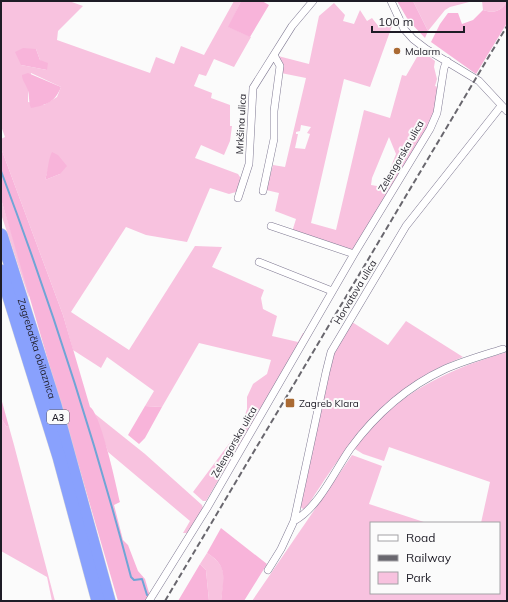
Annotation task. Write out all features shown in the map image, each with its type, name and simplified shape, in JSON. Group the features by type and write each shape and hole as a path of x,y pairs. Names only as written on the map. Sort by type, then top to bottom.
{"highway":[{"name":"Zagrebačka obilaznica","path":"1,235 55,405 110,601"},
{"name":"Zagrebačka obilaznica","path":"1,271 55,444 98,601"}],"street":[{"name":"Mrkšina ulica","path":"238,198 249,164 253,88 275,56 292,26 313,1"},
{"path":"391,1 401,23 410,36 426,49 480,81 504,109"},
{"path":"263,191 274,139 274,112 280,66 275,56"},
{"name":"Zelengorska ulica","path":"149,601 207,508 332,291 430,129 437,112 444,68 447,61"},
{"name":"Horvatova ulica","path":"268,570 281,549 294,520 326,372 332,352 406,226 504,109"},
{"path":"271,226 354,254"},
{"path":"260,262 332,291"},
{"name":"Horvatova ulica","path":"294,520 303,516 331,480 350,450 372,422 392,403 415,386 445,369 502,349"}],"green space":[{"path":"1,1 69,1 83,6 58,31 57,40 150,73 156,57 174,64 181,46 204,55 234,1 241,1 229,27 251,37 234,67 214,59 206,76 199,74 194,86 212,93 211,98 230,105 230,126 232,126 230,141 224,155 201,145 195,158 238,174 240,177 240,185 236,192 229,194 210,188 187,242 146,235 126,227 71,312 129,350 195,246 222,247 212,267 264,290 261,298 263,309 277,316 272,336 298,342 303,333 305,333 206,501 203,501 193,492 240,429 247,409 247,397 253,384 267,374 271,360 199,343 162,407 145,406 154,391 107,357 101,368 73,350 63,315 1,148 1,139 5,137 1,126","holes":["36,49 40,60 47,70 21,65 21,62","31,73 61,87 57,97 44,105 28,102 28,89","48,170 60,174 45,180"]},
{"path":"413,1 473,1 450,7 445,10 428,31"},
{"path":"482,1 507,2 499,10 491,12 483,10"},
{"path":"334,3 345,15 343,21 354,24 360,10 367,21 372,18 379,27 392,26 370,87 344,79 311,223 336,230 364,110 390,118 402,75 406,76 421,50 435,61 434,67 437,79 435,86 438,87 438,102 428,128 354,250 292,232 296,219 275,211 279,193 266,190 273,165 285,167 306,78 281,73 278,56 309,64 319,16","holes":["301,125 311,127 307,133 310,134 305,149 295,148 298,134 296,134 296,132 300,131","389,137 396,154 383,187 371,185 372,178"]},
{"path":"1,199 28,287 29,298 1,214"},
{"path":"406,321 463,357 436,369 412,384 390,401 371,419 337,462 305,510 300,507 332,356 352,322 388,345"},
{"path":"507,352 507,601 252,601 352,455 382,466 369,504 424,522 370,522 370,594 500,594 500,522 481,522 490,482 389,447 384,461 363,454 355,449 384,415 399,402 451,372"},
{"path":"95,414 145,454 202,505 203,508 189,533 183,533 190,521 108,452"},
{"path":"1,418 6,426 9,427 55,601 52,601 47,577 1,551"},
{"path":"207,553 219,563 222,568 224,579 221,601 209,601 206,570 200,564"}],"shaded area":[{"path":"241,1 262,1 269,5 250,37 228,27"},
{"path":"397,1 413,1 428,31 425,38 408,20"},
{"path":"507,2 507,23 476,74 431,42 440,24 448,13 458,13 462,24 473,20 483,10 491,12 497,11"},
{"path":"23,48 36,49 40,60 48,63 47,70 21,65 15,52"},
{"path":"28,73 61,87 59,92 50,102 42,106 31,108 28,90 22,77 22,75"},
{"path":"1,148 63,315 90,407 99,422 112,466 120,502 114,505 123,540 128,545 138,571 145,579 150,596 147,601 118,601 1,199"},
{"path":"52,152 58,155 67,166 60,174 45,180 50,158"},
{"path":"1,398 9,427 6,426 1,418"},
{"path":"145,406 162,407 145,438 139,444 128,435"},
{"path":"221,528 267,564 244,601 221,601 223,579 222,568 214,558 207,553"},
{"path":"200,564 206,570 209,601 178,601"}],"waterway":[{"path":"1,171 55,322 103,474 131,577 134,580 142,579 147,595"}],"railway":[{"path":"165,601 507,26"},
{"path":"507,168 507,176"}],"place":[{"name":"Malarm","path":"397,51"},
{"name":"Zagreb Klara","path":"290,403"}]}
